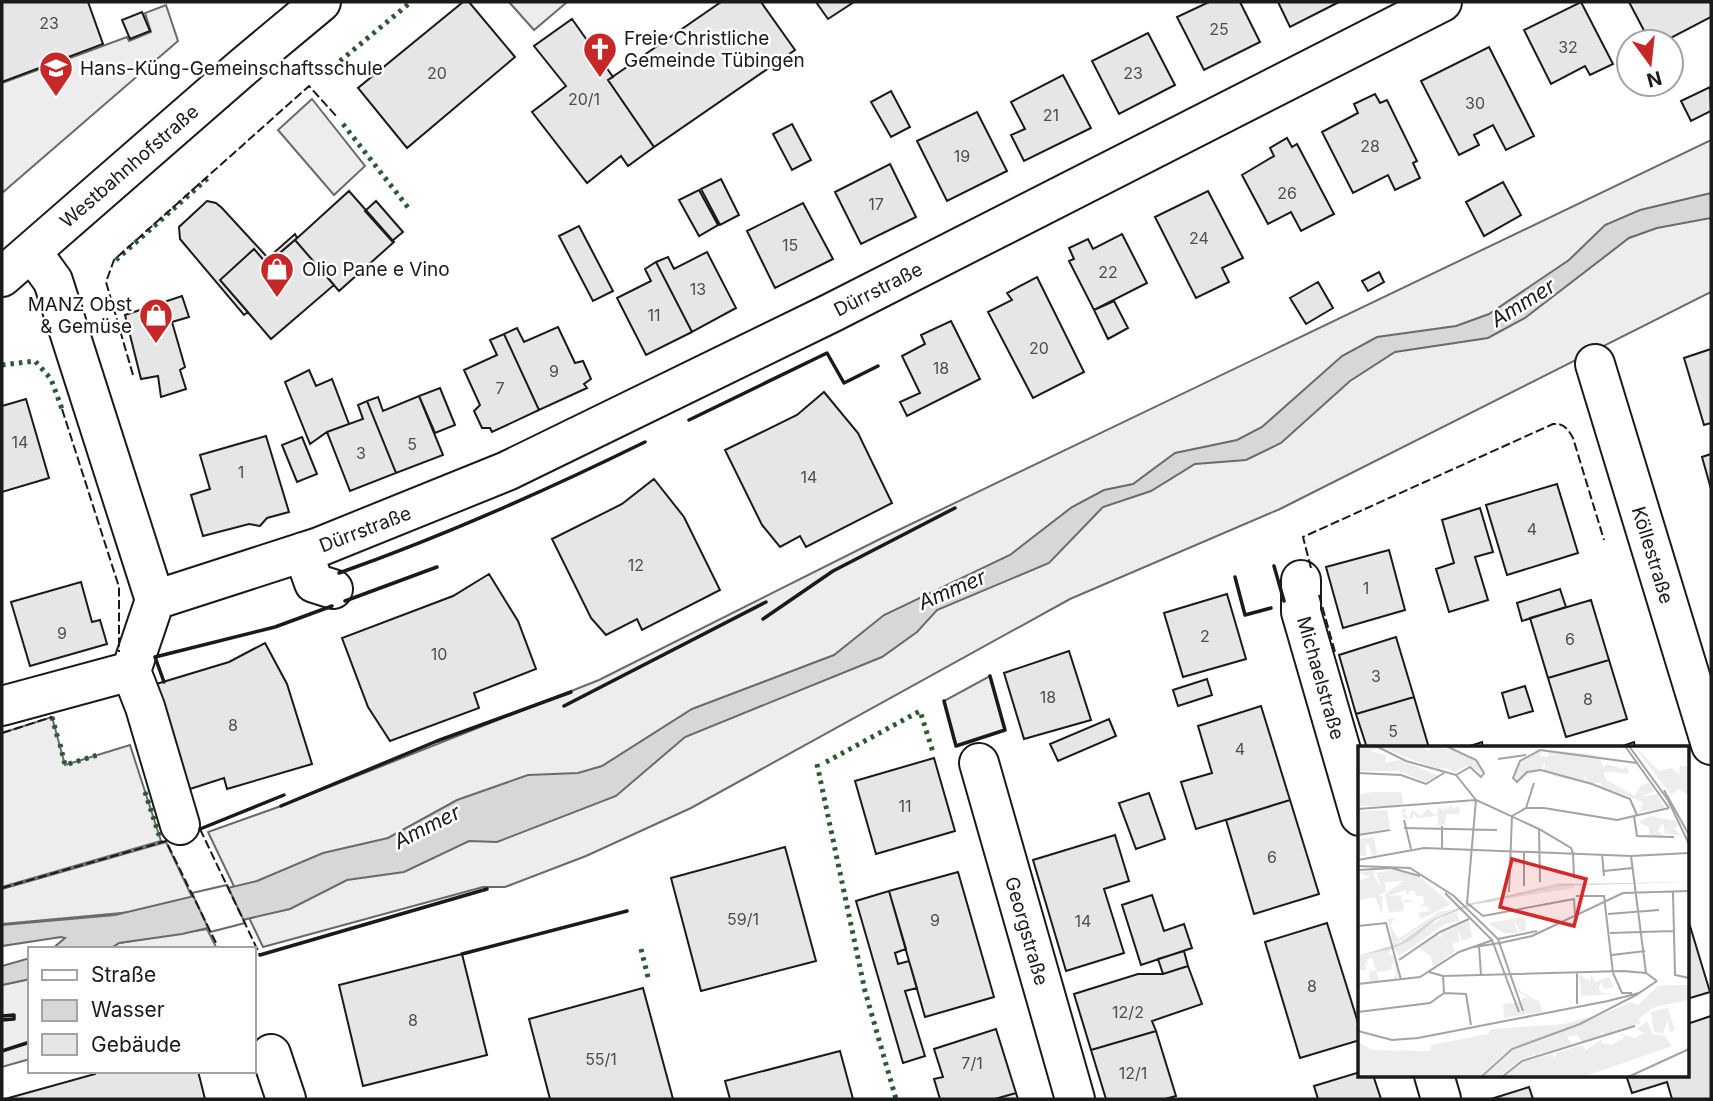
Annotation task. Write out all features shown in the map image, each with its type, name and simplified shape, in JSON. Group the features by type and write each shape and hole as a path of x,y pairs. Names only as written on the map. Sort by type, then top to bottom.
{"street":[{"name":"Westbahnhofstraße","path":"2,277 243,66 321,2"},
{"name":"Dürrstraße","path":"155,600 303,552 445,498 642,407 1442,2"},
{"path":"32,252 53,281 155,600 131,671 145,707 180,825"},
{"name":"Köllestraße","path":"1595,364 1711,745"},
{"name":"Dürrstraße","path":"303,552 314,583 333,589"},
{"name":"Michaelstraße","path":"1301,580 1301,612 1358,809"},
{"path":"2,706 131,671"},
{"name":"Georgstraße","path":"979,763 1075,1099"},
{"path":"271,1054 286,1099"},
{"path":"1434,1076 1441,1099"}],"shaded area":[{"path":"509,2 565,2 566,3 534,30"},
{"path":"166,5 178,41 2,193 2,83 127,37 129,41 151,32 145,13"},
{"path":"312,99 365,166 334,195 278,130"},
{"path":"1711,140 1711,292 1280,509 1070,599 691,808 586,856 505,887 483,887 263,947 208,832 281,806 599,680 884,537"},
{"path":"990,676 1005,730 956,746 944,701"},
{"path":"52,717 65,765 130,745 161,841 2,887 2,733"},
{"path":"166,842 193,899 143,911 2,924 2,889"},
{"path":"207,929 216,947 113,947 119,943"},
{"path":"28,979 28,1060 2,1067 2,985"}],"water":[{"name":"Ammer","path":"1711,193 1711,218 1657,228 1629,238 1525,318 1488,338 1395,352 1350,381 1281,443 1246,460 1195,464 1151,491 1103,507 1049,563 937,610 917,632 882,657 685,737 616,796 497,842 469,841 404,872 347,880 290,909 182,934 119,943 113,947 54,947 65,938 61,937 2,946 2,925 115,915 257,881 323,853 388,838 457,800 528,775 578,773 602,766 692,709 834,655 884,615 1010,555 1072,507 1104,490 1133,484 1175,453 1237,440 1262,427 1342,356 1377,337 1456,326 1489,314 1569,260 1605,225 1640,210"},
{"path":"28,959 28,979 2,985 2,966"}],"pier":[{"path":"227,885 245,923 210,932 192,893"}],"building":[{"path":"2,2 88,2 103,44 2,82"},
{"path":"463,2 469,2 515,57 407,148 358,88"},
{"path":"721,2 761,2 795,50 654,147 608,80"},
{"path":"816,2 854,2 828,19"},
{"path":"1209,2 1240,2 1260,42 1204,70 1177,17"},
{"path":"1278,2 1339,2 1290,27"},
{"path":"1581,2 1613,64 1590,75 1585,66 1551,84 1524,30"},
{"path":"1629,2 1711,2 1711,17 1685,31 1685,28 1643,28"},
{"path":"142,12 150,31 130,39 122,20"},
{"path":"572,19 613,77 608,80 654,147 628,166 621,156 587,183 532,112 566,86 534,46"},
{"path":"1148,33 1175,85 1119,114 1092,61"},
{"path":"1489,47 1534,136 1506,150 1493,125 1474,135 1479,145 1459,155 1421,81"},
{"path":"1063,75 1091,128 1024,161 1011,135 1025,129 1011,102"},
{"path":"1710,87 1711,111 1691,121 1681,101"},
{"path":"891,91 910,127 891,137 871,102"},
{"path":"1375,94 1380,103 1387,100 1417,161 1413,163 1420,178 1395,190 1388,175 1353,193 1322,132 1358,113 1354,104"},
{"path":"977,112 1007,171 947,201 917,141"},
{"path":"792,124 811,160 792,170 773,134"},
{"path":"1287,138 1292,147 1297,144 1334,214 1301,231 1291,212 1268,224 1242,175 1274,156 1270,148"},
{"path":"890,164 916,217 861,244 835,192"},
{"path":"721,179 739,215 720,225 701,189"},
{"path":"1503,182 1521,215 1484,236 1466,202"},
{"path":"699,190 718,225 699,236 679,200"},
{"path":"349,191 394,242 339,291 295,240"},
{"path":"1208,191 1243,258 1222,268 1229,282 1196,298 1155,217"},
{"path":"207,201 222,208 268,258 295,234 297,238 267,264 254,249 220,280 248,312 244,315 180,239 179,227"},
{"path":"376,201 403,232 392,241 365,211"},
{"path":"803,203 833,259 775,288 747,231"},
{"path":"579,226 613,291 593,301 559,236"},
{"path":"1122,234 1147,283 1094,310 1069,261 1074,259 1069,248 1088,239 1093,249"},
{"name":"Olio Pane e Vino","path":"295,240 334,285 271,339 220,280 254,249 267,264"},
{"path":"707,252 736,308 692,332 656,262 668,257 674,269"},
{"path":"656,262 692,332 646,355 617,298 651,281 645,269"},
{"path":"1379,272 1384,282 1368,291 1362,281"},
{"path":"1037,277 1084,372 1033,398 988,312 1012,300 1007,293"},
{"path":"1318,282 1333,308 1306,324 1290,298"},
{"name":"MANZ Obst & Gemüse","path":"182,296 189,317 172,322 185,367 180,370 186,389 161,397 158,376 141,379 125,315"},
{"path":"1114,301 1128,328 1108,339 1094,310"},
{"path":"951,321 980,379 907,416 900,402 920,393 902,356 925,344 921,335"},
{"path":"558,327 575,363 583,361 591,379 584,384 587,388 539,410 504,334 517,328 524,342"},
{"path":"504,334 539,410 492,432 490,428 482,428 474,411 480,405 464,370 497,355 490,340"},
{"path":"1711,349 1711,423 1704,425 1684,358"},
{"path":"309,370 316,386 332,379 349,424 327,432 310,444 285,382"},
{"path":"440,388 455,425 435,433 419,396"},
{"path":"824,392 858,433 892,503 806,547 800,536 780,547 762,525 725,450 797,415"},
{"path":"419,396 443,455 396,473 367,401 378,397 383,411"},
{"path":"26,399 49,478 2,492 2,406"},
{"path":"367,401 396,473 350,491 327,432 363,419 358,405"},
{"path":"266,436 289,512 267,518 260,526 249,524 203,536 191,495 210,489 200,455"},
{"path":"302,437 317,474 297,482 282,445"},
{"path":"1711,454 1711,489 1702,457"},
{"path":"654,479 684,517 720,590 642,630 637,619 606,635 591,618 552,539 622,504"},
{"path":"1557,484 1578,553 1507,575 1486,505"},
{"path":"1480,508 1493,552 1475,557 1488,600 1449,612 1436,569 1454,563 1442,520"},
{"path":"1389,550 1405,610 1343,628 1326,567"},
{"path":"489,574 518,621 536,669 474,693 479,708 390,741 368,707 342,638 453,596"},
{"path":"81,582 92,622 100,620 107,644 30,666 11,602"},
{"path":"1560,589 1566,607 1522,621 1517,603"},
{"path":"1227,594 1246,659 1183,677 1164,613"},
{"path":"1591,600 1609,660 1548,678 1530,618"},
{"path":"1396,637 1414,697 1356,714 1339,655"},
{"path":"265,643 287,684 312,764 227,789 224,778 190,789 179,768 153,685 229,662"},
{"path":"1069,651 1091,720 1024,739 1004,673"},
{"path":"1609,660 1627,719 1566,737 1548,678"},
{"path":"1207,679 1212,695 1178,706 1173,690"},
{"path":"1525,686 1533,711 1509,718 1502,693"},
{"path":"1414,697 1428,746 1366,746 1356,714"},
{"path":"1261,706 1290,800 1196,829 1181,782 1212,773 1198,726"},
{"path":"1109,719 1116,736 1058,761 1050,744"},
{"path":"934,758 955,831 876,854 855,781"},
{"path":"1149,793 1165,839 1136,849 1119,803"},
{"path":"1290,800 1319,894 1254,914 1226,820"},
{"path":"1115,835 1129,881 1104,889 1124,953 1066,971 1033,860"},
{"path":"785,847 816,961 701,991 671,878"},
{"path":"958,872 994,997 925,1017 889,891"},
{"path":"889,891 906,949 895,953 898,964 909,961 917,988 905,991 925,1056 903,1063 856,901"},
{"path":"1152,895 1164,931 1184,924 1192,948 1141,965 1122,905"},
{"path":"1688,919 1710,992 1688,999"},
{"path":"1327,923 1358,1023 1358,1041 1300,1058 1265,942"},
{"path":"1184,951 1188,966 1163,974 1158,959"},
{"path":"462,954 487,1055 363,1086 339,985"},
{"path":"1188,966 1202,1004 1152,1021 1156,1031 1091,1050 1074,994 1138,974 1163,974"},
{"path":"643,988 673,1099 550,1099 529,1019"},
{"path":"1711,1016 1711,1099 1672,1099 1667,1082 1632,1093 1626,1076 1688,1076 1688,1024"},
{"path":"996,1029 1016,1093 995,1099 940,1099 934,1079 943,1077 934,1049"},
{"path":"1156,1031 1176,1096 1165,1099 1106,1099 1091,1050"},
{"path":"840,1051 853,1099 730,1099 725,1081"},
{"path":"198,1073 205,1099 5,1099 95,1074"},
{"path":"1358,1073 1358,1076 1373,1076 1381,1099 1318,1099 1314,1086"},
{"path":"1529,1087 1533,1099 1491,1099"},
{"path":"1016,1093 1018,1099 995,1099"}],"hedge":[{"path":"340,61 411,2"},
{"path":"343,124 410,210"},
{"path":"116,260 208,178"},
{"path":"2,365 35,361 51,379 62,409"},
{"path":"826,762 920,711 933,752"},
{"path":"52,717 58,739"},
{"path":"60,744 65,765 98,755"},
{"path":"817,764 865,991 896,1099"},
{"path":"145,792 161,841"},
{"path":"641,949 649,981"}],"fence":[{"path":"133,375 106,282 114,260 309,86 338,118"},
{"path":"62,409 119,587 119,652"},
{"path":"1311,568 1303,537 1553,424 1565,427 1573,438 1604,540"},
{"path":"1319,595 1335,652"},
{"path":"2,733 52,717"},
{"path":"200,829 260,955"},
{"path":"2,888 166,841 218,947"}],"wall":[{"path":"689,420 827,353 844,383 878,366"},
{"path":"339,573 494,512 645,442"},
{"path":"763,619 833,571 955,508"},
{"path":"1274,566 1284,601"},
{"path":"345,601 437,567"},
{"path":"1235,577 1245,615 1271,608"},
{"path":"564,706 766,602"},
{"path":"164,682 155,657 275,627 332,606"},
{"path":"944,701 956,746 1005,730 990,676"},
{"path":"281,806 437,741 571,692"},
{"path":"200,829 284,795"},
{"path":"260,955 487,889"},
{"path":"462,954 627,911"},
{"path":"2,1016 14,1015 14,1019"},
{"path":"2,1020 14,1019"},
{"path":"2,1051 28,1043"}],"place":[{"name":"Freie Christliche Gemeinde Tübingen","path":"600,79"},
{"name":"Hans-Küng-Gemeinschaftsschule","path":"56,98"},
{"name":"Olio Pane e Vino","path":"277,299"},
{"name":"MANZ Obst & Gemüse","path":"156,345"}]}
